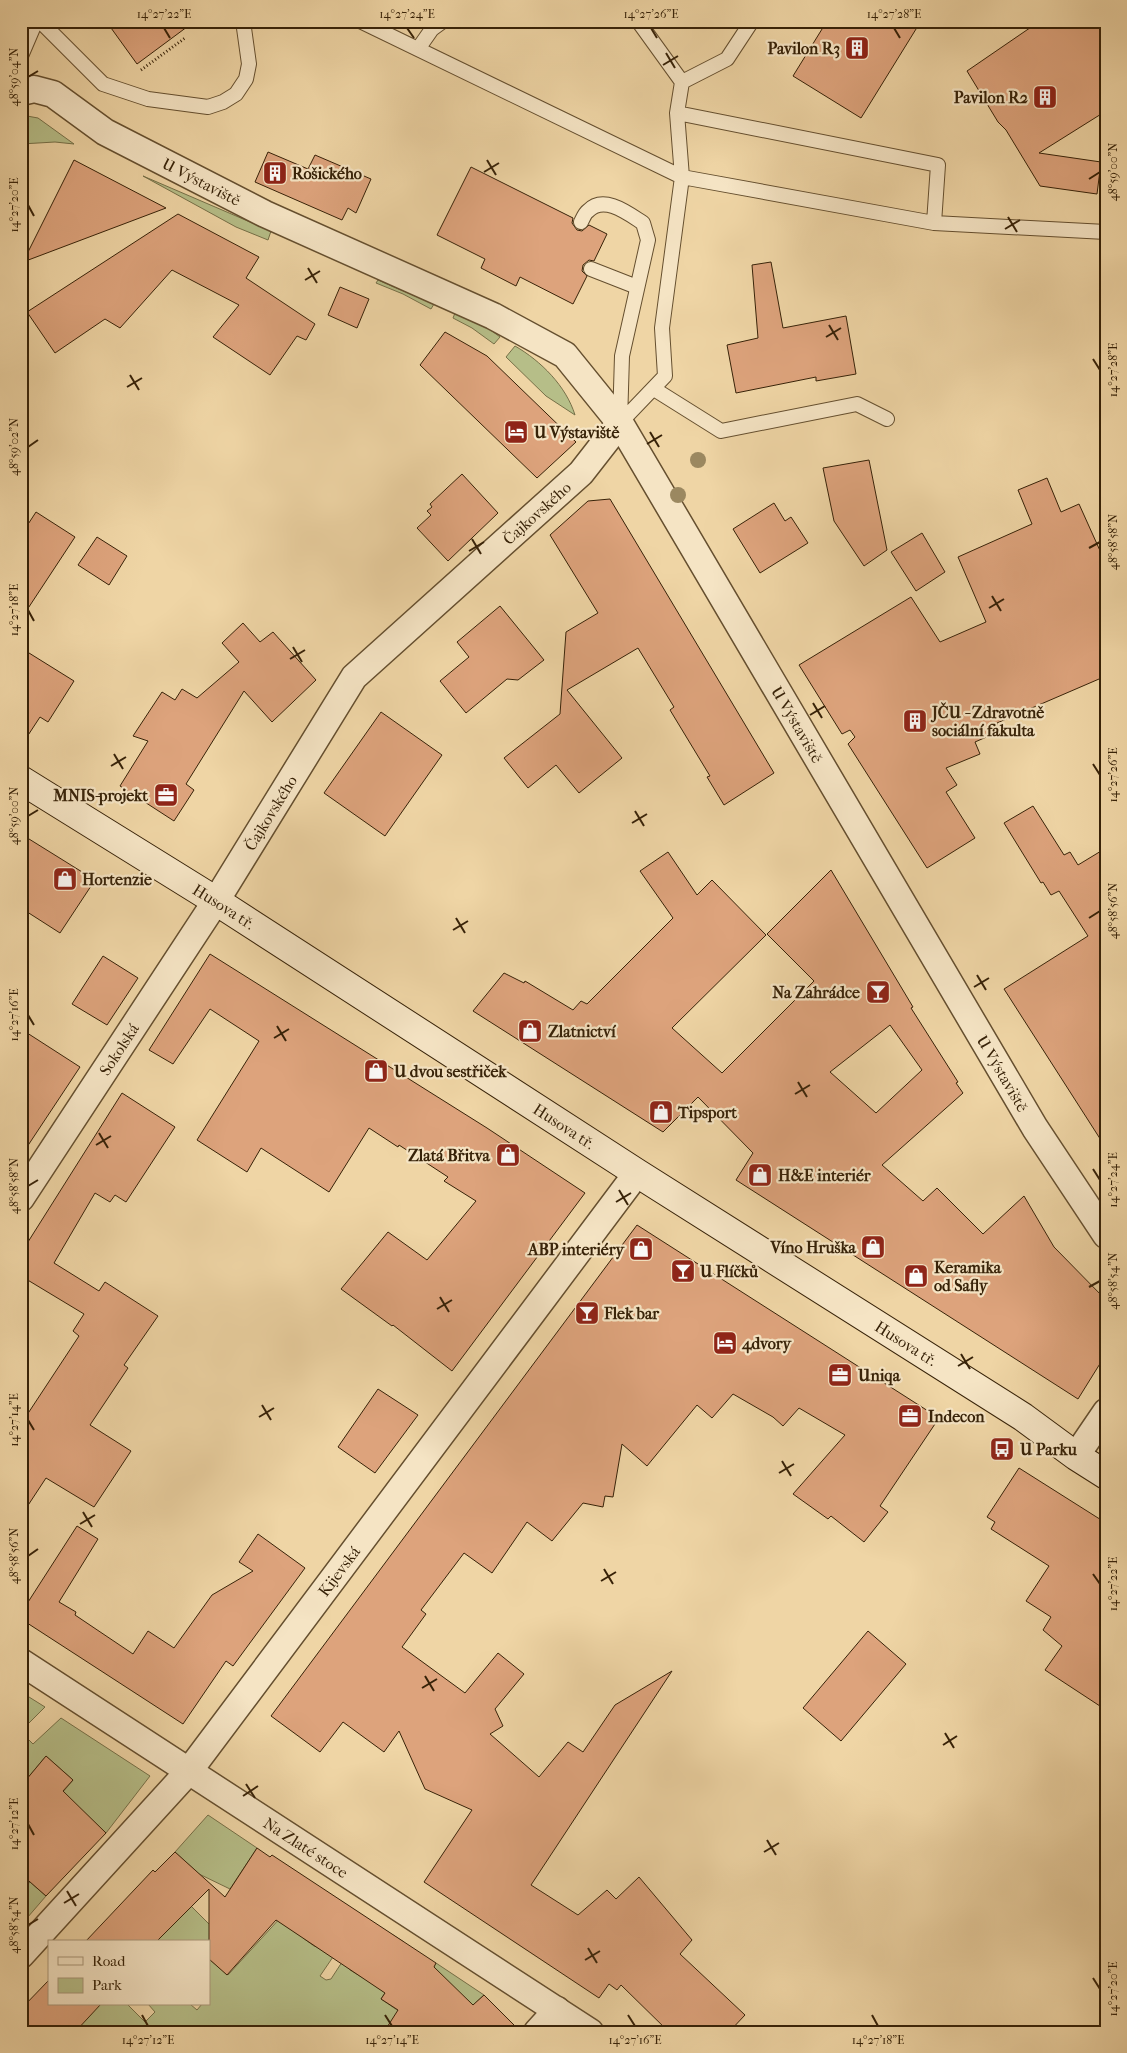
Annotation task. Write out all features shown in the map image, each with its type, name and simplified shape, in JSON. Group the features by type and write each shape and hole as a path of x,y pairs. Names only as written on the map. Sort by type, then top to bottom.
{"street":[{"name":"U Výstaviště","path":"21,92 34,89 53,94 105,132 264,214 493,316 565,355 620,423 1035,1128 1106,1235"},
{"name":"Čajkovského","path":"216,901 354,677 580,473 620,423"},
{"name":"Husova tř.","path":"21,780 216,901 637,1173 1023,1417 1076,1456 1106,1475"},
{"name":"Sokolská","path":"21,1198 216,901"},
{"name":"Kijevská","path":"21,1954 127,1841 189,1771 637,1173"},
{"path":"1076,1456 1106,1412"},
{"name":"Na Zlaté stoce","path":"21,1662 590,2032"},
{"path":"537,2032 557,2010"}],"lane":[{"path":"21,56 36,21"},
{"path":"40,21 103,84 148,98 208,107 223,102 236,94 246,79 249,64 243,21"},
{"path":"360,21 682,177 934,223 1106,232"},
{"path":"418,49 432,29 443,21"},
{"path":"638,21 682,82 727,59 752,21"},
{"name":"Čajkovského","path":"620,423 666,376 662,328 682,177 677,113 682,82"},
{"path":"677,113 938,165 934,223"},
{"path":"582,222 588,210 597,206 617,206 643,223 648,240 622,356 620,423"},
{"path":"590,269 637,287"},
{"path":"654,389 721,431 857,404 887,419"}],"green space":[{"path":"21,117 38,118 74,144 55,142 21,144"},
{"path":"143,176 271,231 268,240 236,227"},
{"path":"378,280 434,304 431,309 403,294 376,283"},
{"path":"455,313 488,328 500,337 494,344 472,328 453,318"},
{"path":"515,346 534,359 559,384 575,415 546,396 506,357"},
{"path":"21,1692 45,1707 21,1731"},
{"path":"61,1718 150,1776 106,1833 63,1792 73,1780 46,1756 21,1786 21,1732 33,1744"},
{"path":"208,1815 257,1848 230,1889 199,1874 175,1852"},
{"path":"30,1882 46,1896 21,1925 21,1892"},
{"path":"191,1906 223,1938 210,1952 210,1940 151,1940"},
{"path":"281,1917 306,1933 303,1938 314,1946 335,1954 320,1976 326,1980 331,1979 344,1959 350,1970 365,1979 393,1935 404,1942 380,1978 390,1985 381,1999 403,2014 436,1963 484,1995 473,2005 384,2032 296,2032 289,2025 282,2032 80,2032 72,2024 88,2006 129,2006 145,2022 155,2012 150,2006 192,2006 197,2010 200,2006 210,2006 210,1960 228,1975"}],"building":[{"path":"106,21 195,21 137,64"},
{"name":"Pavilon R3","path":"827,21 921,21 861,118 793,76"},
{"path":"1040,21 1098,21 1106,31 1106,111 1039,153 1101,162 1097,194 1040,186 967,71"},
{"path":"268,152 308,169 315,155 371,179 356,213 348,208 342,220 255,182"},
{"path":"74,160 166,208 23,262"},
{"path":"471,167 573,218 572,223 577,230 582,231 589,225 607,234 594,261 589,260 583,265 582,271 587,276 573,304 520,277 516,286 481,268 485,259 437,235"},
{"path":"178,214 259,257 246,278 315,324 306,340 297,336 270,375 213,337 239,305 172,270 120,328 105,319 55,353 27,312"},
{"path":"771,262 783,328 846,316 856,374 816,381 816,377 736,393 727,345 758,338 752,265"},
{"path":"340,287 369,299 357,328 328,315"},
{"path":"445,332 487,356 576,442 537,478 420,365"},
{"path":"869,460 887,550 864,566 834,521 823,468"},
{"path":"462,474 498,513 448,561 417,528 431,515 427,511 432,507 430,504"},
{"path":"1047,478 1061,512 1079,504 1106,564 1106,676 997,723 1000,731 975,742 980,754 946,768 957,785 946,792 975,838 927,868 848,744 855,737 850,730 842,734 799,665 911,597 940,642 986,622 958,557 1032,524 1018,490"},
{"path":"610,499 774,773 724,805 707,777 710,776 670,710 674,707 638,648 567,690 622,758 579,793 556,765 528,788 504,758 560,714 566,632 598,613 550,535 588,501"},
{"path":"774,503 785,521 791,517 808,543 760,573 733,529"},
{"path":"36,512 75,537 21,619 21,535"},
{"path":"922,533 945,572 916,591 891,552"},
{"path":"97,537 127,556 109,585 78,565"},
{"path":"500,606 544,660 518,680 507,679 466,713 440,681 469,657 457,642"},
{"path":"243,623 260,642 273,632 316,680 272,722 244,691 186,784 194,790 174,821 120,786 148,741 133,736 162,692 175,700 182,689 197,698 239,662 222,643"},
{"path":"21,648 74,681 48,722 40,717 21,746"},
{"path":"381,712 442,755 385,836 324,793"},
{"path":"1033,806 1064,855 1070,852 1078,865 1106,848 1106,1148 1004,989 1088,936 1059,891 1051,895 1043,882 1041,883 1004,823"},
{"path":"21,834 95,880 60,933 21,908"},
{"path":"668,852 697,895 712,880 766,935 672,1028 722,1073 814,981 767,934 831,870 963,1093 882,1165 923,1201 937,1188 983,1234 1024,1196 1054,1247 1106,1300 1106,1354 1078,1399 736,1180 753,1153 698,1097 663,1132 473,1011 504,973 524,983 525,981 573,1010 581,1001 587,1004 673,918 640,871","holes":["890,1025 922,1070 876,1113 830,1072"]},
{"path":"210,954 487,1128 585,1193 452,1371 393,1325 341,1289 388,1232 427,1260 476,1201 444,1181 448,1177 369,1128 329,1192 261,1148 247,1172 197,1140 259,1041 210,1009 173,1064 149,1050"},
{"path":"103,956 138,978 107,1025 72,1004"},
{"path":"21,1029 80,1067 21,1156"},
{"path":"122,1093 175,1127 126,1202 115,1195 110,1202 95,1193 54,1263 99,1291 105,1282 158,1316 124,1365 128,1368 90,1425 131,1451 94,1507 46,1478 21,1516 21,1424 79,1336 73,1331 84,1314 21,1276 21,1253"},
{"path":"637,1225 939,1418 880,1506 888,1512 864,1542 831,1516 828,1519 793,1494 845,1435 799,1408 783,1426 773,1417 733,1394 712,1418 697,1405 647,1466 622,1444 613,1497 605,1496 603,1507 583,1503 552,1541 527,1522 492,1573 464,1553 421,1610 426,1614 402,1647 465,1693 498,1653 524,1674 495,1709 503,1726 490,1734 539,1777 568,1742 583,1752 615,1705 672,1671 531,1885 578,1915 607,1890 616,1899 639,1877 692,1940 680,1954 745,2015 729,2032 669,2032 621,1985 617,1990 609,1984 599,1998 424,1882 472,1810 425,1789 399,1731 384,1752 343,1722 320,1752 271,1716"},
{"path":"378,1389 418,1415 375,1473 338,1447"},
{"path":"1019,1468 1106,1523 1106,1710 1045,1670 1062,1646 1043,1630 1051,1617 1026,1601 1049,1566 991,1529 995,1522 987,1517"},
{"path":"77,1526 98,1539 59,1602 76,1612 75,1615 133,1654 148,1631 174,1648 212,1595 253,1571 239,1562 258,1534 305,1568 233,1666 226,1661 183,1724 21,1619 21,1613"},
{"path":"868,1631 906,1664 841,1741 803,1708"},
{"path":"46,1756 73,1780 63,1791 106,1833 46,1896 21,1874 21,1786"},
{"path":"257,1848 270,1857 272,1855 436,1963 434,1967 473,2005 484,1995 521,2032 384,2032 398,2010 381,1999 385,1993 276,1920 227,1975 210,1960 209,1889 158,1940 87,1940 153,1870 155,1872 175,1852 225,1897"},
{"path":"48,1981 48,2006 99,2006 75,2032 21,2032 21,2009"}],"place":[{"name":"Pavilon R3","path":"857,48"},
{"name":"Pavilon R2","path":"1045,97"},
{"name":"Rošického","path":"275,173"},
{"name":"U Výstaviště","path":"516,432"},
{"name":"JČU - Zdravotně sociální fakulta","path":"915,721"},
{"name":"MNIS-projekt","path":"166,795"},
{"name":"Hortenzie","path":"65,879"},
{"name":"Na Zahrádce","path":"878,992"},
{"name":"Zlatnictví","path":"530,1031"},
{"name":"U dvou sestřiček","path":"376,1071"},
{"name":"Tipsport","path":"661,1112"},
{"name":"Zlatá Břitva","path":"508,1155"},
{"name":"H&E interiér","path":"760,1175"},
{"name":"Víno Hruška","path":"873,1247"},
{"name":"ABP interiéry","path":"641,1249"},
{"name":"U Flíčků","path":"683,1271"},
{"name":"Keramika od Safly","path":"916,1276"},
{"name":"Flek bar","path":"587,1313"},
{"name":"4dvory","path":"725,1343"},
{"name":"Uniqa","path":"840,1375"},
{"name":"Indecon","path":"910,1416"},
{"name":"U Parku","path":"1002,1449"}]}
